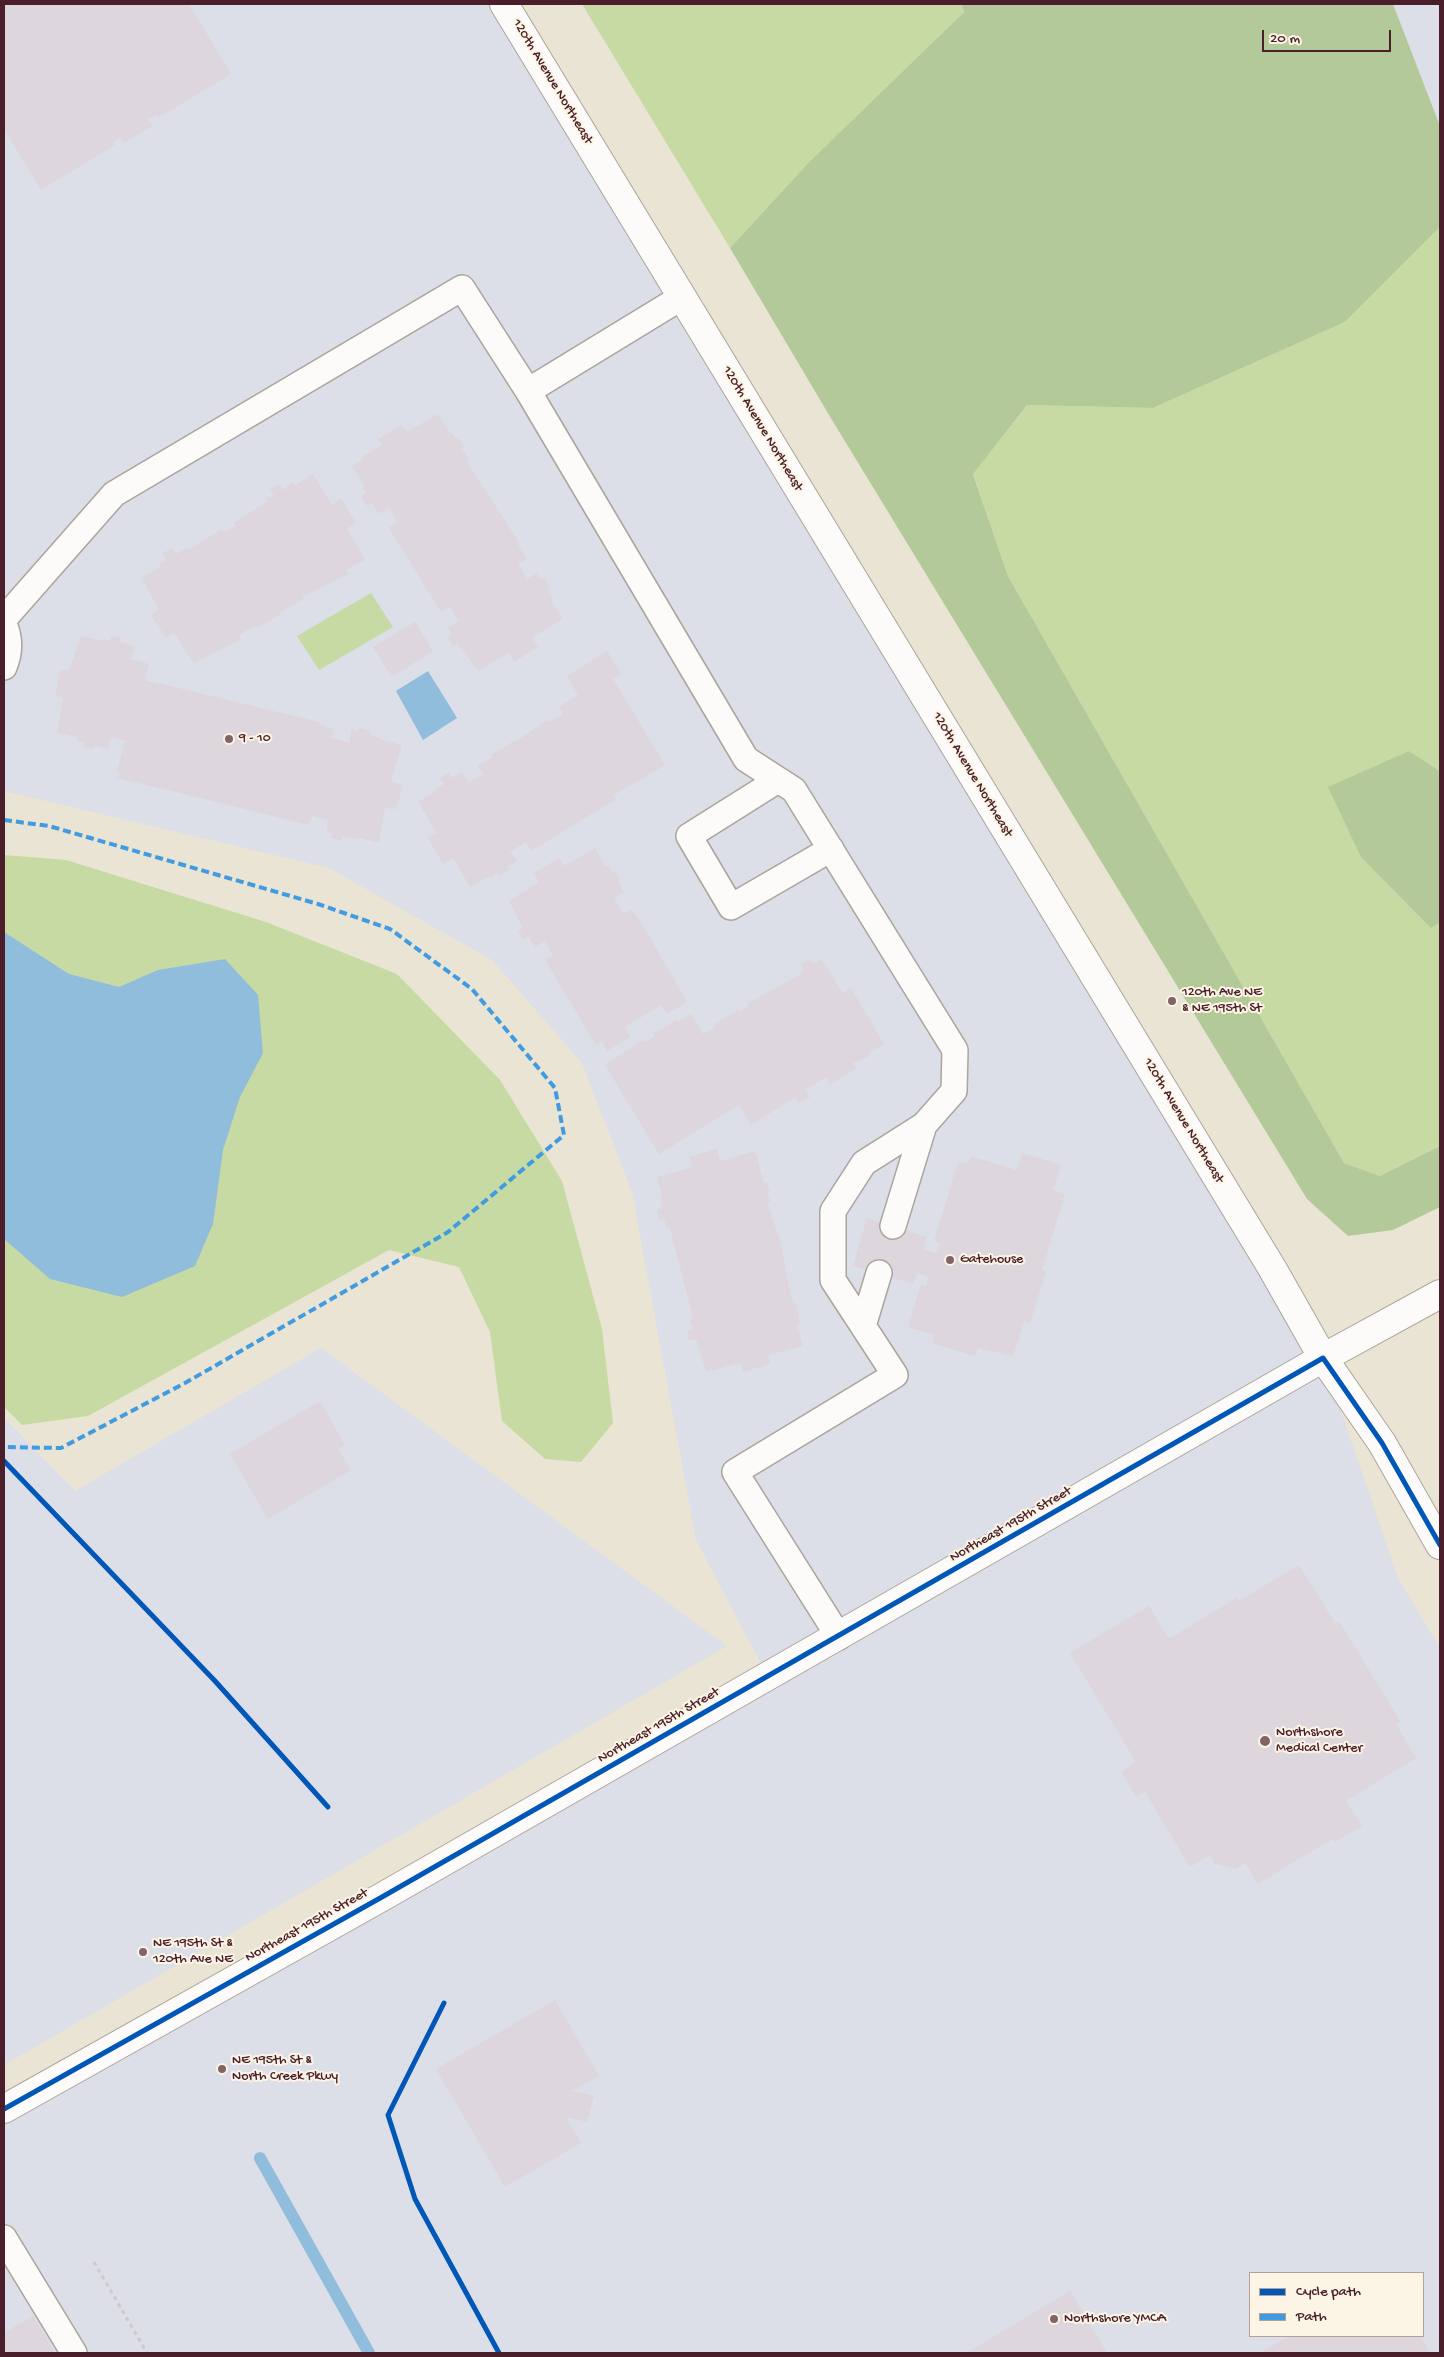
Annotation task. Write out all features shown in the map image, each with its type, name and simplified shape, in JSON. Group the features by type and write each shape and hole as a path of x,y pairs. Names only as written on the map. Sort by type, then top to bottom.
{"main road":[{"name":"120th Avenue Northeast","path":"504,4 1272,1268 1323,1358 1382,1443 1440,1546"},
{"name":"Northeast 195th Street","path":"4,2109 382,1897 839,1637 1323,1358 1440,1294"}],"lane":[{"path":"4,619 114,494 462,288 528,391 746,759 794,790 955,1050 954,1091 924,1124 864,1163 832,1211 833,1280 895,1376 735,1472 839,1637"},
{"path":"528,391 682,297"},
{"path":"4,624 9,649 4,667"},
{"path":"778,780 689,836 731,907 831,849"},
{"path":"894,1226 924,1124"},
{"path":"863,1326 879,1273"},
{"path":"4,2238 74,2353"}],"path":[{"path":"94,2262 147,2353"}],"shaded area":[{"path":"4,4 504,4 1323,1358 1398,1578 1440,1648 1440,2353 4,2353 4,2109 768,1676 696,1540 632,1192 582,1063 492,960 329,868 4,791"},
{"path":"1393,4 1440,4 1440,126"},
{"path":"321,1348 727,1646 4,2065 4,1418 75,1491"}],"green space":[{"path":"582,4 961,4 964,12 809,162 730,248"},
{"path":"961,4 1393,4 1440,126 1440,227 1345,322 1153,408 1027,405 973,474 1008,576 1344,1163 1380,1176 1440,1146 1440,1207 1393,1230 1348,1236 1307,1199 832,420 730,248 809,162 964,12"},
{"path":"1440,227 1440,771 1409,751 1431,928 1440,923 1440,1146 1380,1176 1344,1163 1008,576 973,473 1027,405 1153,408 1345,322"},
{"path":"371,593 393,627 319,670 297,636"},
{"path":"1409,751 1440,771 1440,923 1431,928 1361,857 1328,787"},
{"path":"4,855 66,860 266,922 397,974 500,1080 562,1181 602,1329 613,1423 581,1462 545,1459 502,1421 490,1332 459,1267 389,1250 88,1416 22,1425 4,1407"}],"water":[{"path":"428,671 457,718 423,740 396,691"},
{"path":"4,932 69,974 119,987 158,970 225,959 258,995 263,1053 240,1097 223,1150 213,1224 195,1266 122,1297 50,1279 4,1239"}],"building":[{"path":"4,4 189,4 231,74 158,118 156,115 148,119 152,126 124,143 120,137 113,142 115,145 41,190 4,129"},
{"path":"438,414 451,434 456,439 458,438 464,446 461,448 469,459 466,461 520,544 518,545 527,559 518,564 527,579 537,573 541,580 544,578 550,588 547,590 553,599 551,601 563,619 532,638 538,647 514,662 509,652 478,671 457,643 453,646 447,637 452,634 448,628 459,621 450,607 441,612 389,528 398,522 389,507 378,514 372,503 367,506 361,497 366,493 362,487 364,486 352,466 364,459 362,457 382,445 378,439 402,425 407,432"},
{"path":"313,474 332,505 341,499 356,523 347,529 365,560 346,570 348,574 302,597 304,599 281,612 279,611 281,614 257,628 256,625 239,635 241,639 194,663 174,633 166,638 151,615 159,610 142,578 161,566 159,565 166,560 163,553 172,548 176,554 186,548 188,550 222,529 224,533 235,526 234,523 268,501 266,499 274,495 270,489 279,484 283,490 293,483 295,486"},
{"path":"415,622 433,651 392,677 373,647"},
{"name":"9 - 10","path":"81,636 110,641 111,636 121,638 120,642 135,646 131,659 149,664 145,680 319,722 319,724 334,729 331,738 350,743 351,730 358,732 359,728 370,731 370,735 381,738 381,740 402,745 391,781 403,785 396,809 385,808 379,843 356,837 356,839 343,836 342,841 331,838 332,833 326,831 329,820 312,816 309,825 118,778 120,772 117,771 125,741 111,737 108,749 95,745 94,749 83,747 84,743 77,741 79,737 57,733 63,697 55,696 61,669 69,671"},
{"path":"607,651 621,674 613,679 665,765 614,795 616,799 531,851 526,842 510,852 517,861 507,867 509,870 500,875 498,872 491,878 490,876 470,887 453,858 443,864 428,838 437,833 418,802 444,784 440,778 449,773 452,778 462,772 469,783 483,774 478,766 492,757 491,755 548,720 549,722 563,714 559,707 578,695 567,676"},
{"path":"595,848 606,867 608,866 613,873 615,871 620,880 618,881 624,892 614,898 624,914 631,909 641,922 687,1002 667,1014 661,1005 625,1027 630,1037 607,1051 602,1041 596,1045 545,960 553,955 545,941 535,947 529,937 523,940 518,931 523,928 509,901 539,882 534,873 559,858 564,866"},
{"path":"810,959 813,964 822,959 842,993 851,988 884,1044 868,1054 869,1057 853,1063 856,1068 830,1085 826,1077 805,1090 810,1097 799,1103 795,1097 751,1125 739,1105 659,1154 605,1065 643,1040 644,1043 655,1036 653,1034 691,1014 703,1034 716,1027 714,1024 738,1010 739,1012 749,1006 747,1004 799,975 804,970 801,964"},
{"path":"717,1149 720,1161 755,1151 764,1183 767,1182 770,1191 767,1192 770,1202 767,1203 780,1241 791,1297 794,1303 796,1303 800,1324 797,1325 803,1346 768,1355 770,1364 743,1372 741,1363 706,1372 696,1339 689,1341 687,1331 693,1329 690,1319 693,1318 670,1228 667,1228 664,1219 659,1220 657,1210 662,1208 660,1198 662,1197 657,1177 693,1167 689,1157"},
{"name":"Gatehouse","path":"1022,1153 1061,1165 1053,1190 1065,1194 1042,1270 1046,1271 1030,1324 1024,1322 1013,1356 978,1348 975,1356 932,1343 934,1335 908,1327 921,1284 926,1286 929,1277 917,1273 913,1284 853,1266 867,1218 927,1237 924,1250 936,1253 940,1243 934,1241 958,1162 968,1164 971,1156 1017,1170"},
{"path":"320,1401 345,1445 338,1449 351,1470 268,1519 230,1454"},
{"name":"Northshore Medical Center","path":"1299,1565 1335,1623 1339,1621 1400,1721 1396,1724 1416,1758 1346,1801 1362,1826 1335,1842 1332,1839 1258,1884 1245,1863 1236,1869 1215,1864 1210,1855 1190,1867 1145,1792 1136,1797 1121,1772 1136,1762 1070,1653 1149,1606 1169,1639 1238,1597 1239,1601"},
{"path":"555,2000 599,2076 572,2091 594,2096 587,2122 566,2117 581,2143 505,2187 436,2069"},
{"name":"Northshore YMCA","path":"1070,2291 1107,2353 966,2353"},
{"path":"33,2316 55,2353 4,2353 4,2333"},
{"path":"1287,2337 1421,2337 1430,2353 1260,2353"}],"waterway":[{"path":"260,2158 369,2353"}],"marked path":[{"path":"4,820 49,826 318,904 390,929 472,989 555,1088 564,1135 448,1232 185,1383 61,1448 4,1447"}],"cycle path":[{"path":"4,2109 382,1897 1323,1358 1382,1443 1440,1545"},
{"path":"4,1461 215,1681 328,1807"},
{"path":"444,2003 388,2115 415,2199 499,2353"}],"place":[{"name":"9 - 10","path":"229,739"},
{"name":"120th Ave NE & NE 195th St","path":"1172,1001"},
{"name":"Gatehouse","path":"950,1260"},
{"name":"Northshore Medical Center","path":"1265,1741"},
{"name":"NE 195th St & 120th Ave NE","path":"143,1952"},
{"name":"NE 195th St & North Creek Pkwy","path":"222,2069"},
{"name":"Northshore YMCA","path":"1054,2319"}]}
